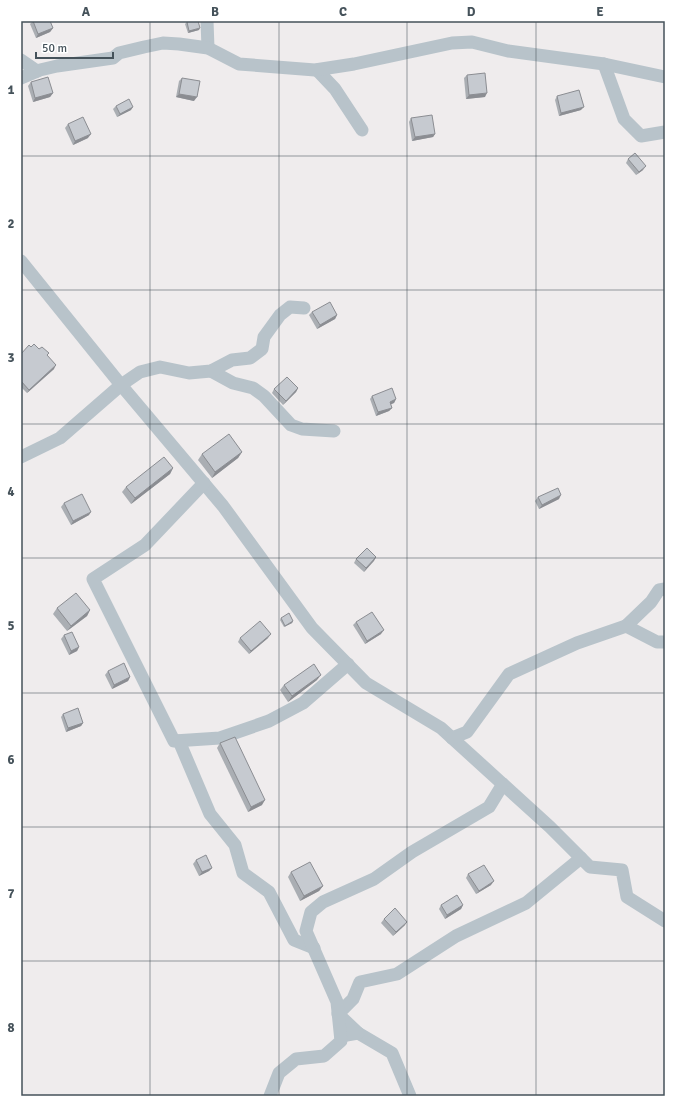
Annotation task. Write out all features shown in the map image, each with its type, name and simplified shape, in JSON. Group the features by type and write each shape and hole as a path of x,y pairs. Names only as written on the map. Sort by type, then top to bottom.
{"street":[{"path":"207,21 208,48"},
{"path":"21,78 37,71 57,66 113,58 120,53 162,43 208,48 239,64 317,70 354,64 452,43 472,42 508,51 604,64 665,77"},
{"path":"21,60 37,71"},
{"path":"604,64 624,119 641,136 665,132"},
{"path":"317,70 335,89 362,130"},
{"path":"21,262 121,385 223,506 312,628 366,682 441,728 550,827 590,867 622,870 627,897 665,921"},
{"path":"21,457 60,438 121,385 140,372 160,367 189,372 211,371 232,360 250,358 262,349 264,337 280,314 290,307 304,308"},
{"path":"211,371 233,383 253,388 264,396 290,425 302,429 334,431"},
{"path":"204,483 145,545 93,579 174,741 220,738 269,721 302,703 348,664"},
{"path":"452,738 467,732 509,674 577,643 626,626 651,602 659,590 665,589"},
{"path":"626,626 658,642 665,642"},
{"path":"179,741 210,814 235,845 243,873 269,892 294,940 314,948"},
{"path":"270,1096 278,1073 296,1059 324,1056 341,1040 337,1002 306,931 311,912 323,902 374,879 412,852 489,807 503,784"},
{"path":"338,1014 353,999 360,982 396,974 456,936 526,903 581,858"},
{"path":"338,1014 358,1033 392,1053 410,1096"},
{"path":"340,1036 358,1033"}],"building":[{"path":"33,21 50,21 53,28 38,34"},
{"path":"198,21 200,28 189,31 187,22"},
{"path":"485,73 487,93 469,95 467,75"},
{"path":"48,77 53,93 35,98 31,82"},
{"path":"182,78 200,81 197,97 179,94"},
{"path":"579,90 584,107 561,113 557,96"},
{"path":"129,99 133,107 120,114 116,106"},
{"path":"432,115 435,134 415,137 411,118"},
{"path":"83,117 91,134 75,141 68,124"},
{"path":"635,153 646,166 639,172 628,159"},
{"path":"330,302 337,315 320,325 312,312"},
{"path":"34,344 39,349 42,347 49,353 47,355 56,365 29,390 21,381 21,354 29,345 31,347"},
{"path":"287,377 298,388 286,401 274,389"},
{"path":"392,388 396,399 390,402 392,408 378,412 372,396"},
{"path":"229,434 242,452 215,472 202,454"},
{"path":"164,457 173,468 135,498 126,487"},
{"path":"558,488 561,495 542,505 538,497"},
{"path":"82,494 91,512 73,521 64,503"},
{"path":"367,548 376,557 366,568 356,559"},
{"path":"76,593 90,610 71,626 57,608"},
{"path":"372,612 384,630 367,641 356,622"},
{"path":"289,613 293,621 285,626 281,618"},
{"path":"260,621 271,634 251,651 240,638"},
{"path":"72,632 79,647 71,651 64,635"},
{"path":"124,663 130,677 114,685 108,671"},
{"path":"314,664 321,675 292,696 284,685"},
{"path":"78,708 83,723 68,728 63,714"},
{"path":"235,737 265,800 251,807 220,743"},
{"path":"206,855 212,868 202,872 196,860"},
{"path":"310,862 323,886 304,896 291,872"},
{"path":"484,865 494,881 479,891 468,874"},
{"path":"457,895 463,905 447,915 441,905"},
{"path":"395,908 407,922 396,932 384,919"}]}
